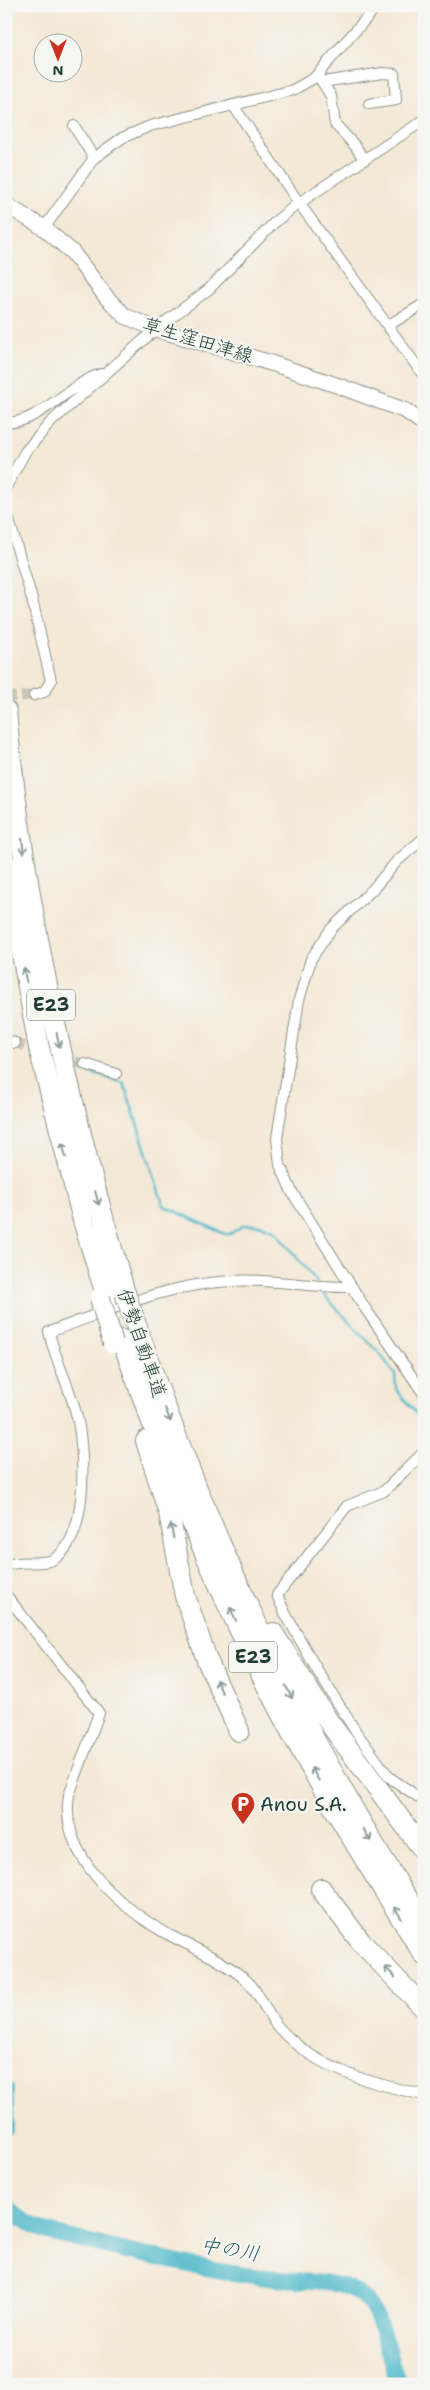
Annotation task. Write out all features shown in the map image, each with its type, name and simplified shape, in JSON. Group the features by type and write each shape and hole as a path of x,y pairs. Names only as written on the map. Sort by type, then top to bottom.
{"highway":[{"name":"伊勢自動車道","path":"6,711 13,774 37,932 60,1053 100,1212 111,1296"},
{"name":"伊勢自動車道","path":"6,864 39,1048 84,1224 196,1534 264,1680 344,1827 424,1955"},
{"path":"111,1296 125,1340 132,1394 168,1513 185,1596 208,1660 239,1731"},
{"name":"伊勢自動車道","path":"125,1340 164,1406 201,1499 283,1680 358,1820 424,1924"},
{"path":"201,1499 210,1512 253,1595 305,1687 424,1851"},
{"path":"321,1889 362,1942 424,2008"}],"main road":[{"name":"草生窪田津線","path":"6,205 44,228 72,252 107,298 125,316 156,329 274,364 339,386 406,411 424,424"}],"street":[{"path":"319,78 377,6"},
{"path":"44,228 94,158 122,138 150,126 293,90 319,78 384,73 394,74 396,100 369,104"},
{"path":"319,78 331,96 335,124 356,147 364,160"},
{"path":"234,105 299,203 424,376"},
{"path":"6,487 25,452 37,437 104,374 156,329 209,289 276,221 299,203 424,120"},
{"path":"74,126 94,158"},
{"path":"389,328 392,323 424,304"},
{"path":"6,422 22,421 81,383 104,374"},
{"path":"6,510 32,599 50,681 44,692 34,695"},
{"path":"424,838 397,861 373,889 331,929 311,959 299,1000 279,1123 278,1151 283,1174 352,1287 424,1394"},
{"path":"85,1064 116,1074"},
{"path":"6,1565 24,1561 49,1562 63,1552 73,1533 82,1490 79,1426 49,1332 168,1290 194,1285 242,1280 283,1282 315,1287 352,1287"},
{"path":"424,1452 384,1491 347,1506 277,1595 316,1668 356,1732 390,1777 424,1801"},
{"path":"6,1594 99,1713 69,1795 68,1808 73,1837 86,1863 99,1879 140,1917 246,1980 280,2029 317,2060 367,2082 424,2095"}],"waterway":[{"path":"6,1046 15,1048"},
{"path":"72,1067 124,1083 163,1204 166,1207 225,1234 230,1234 244,1225 261,1225 274,1230 317,1282"},
{"path":"322,1293 380,1354 395,1374 396,1389 424,1423"},
{"name":"中の川","path":"6,2089 6,2128"},
{"name":"中の川","path":"6,2203 19,2217 48,2232 139,2254 232,2273 339,2285 348,2288 363,2297 370,2304 380,2325 395,2374 400,2384"}],"tunnel":[{"path":"6,697 34,695"},
{"path":"15,1043 40,1051"},
{"path":"61,1057 85,1064"}],"place":[{"name":"Anou S.A.","path":"243,1825"}]}
